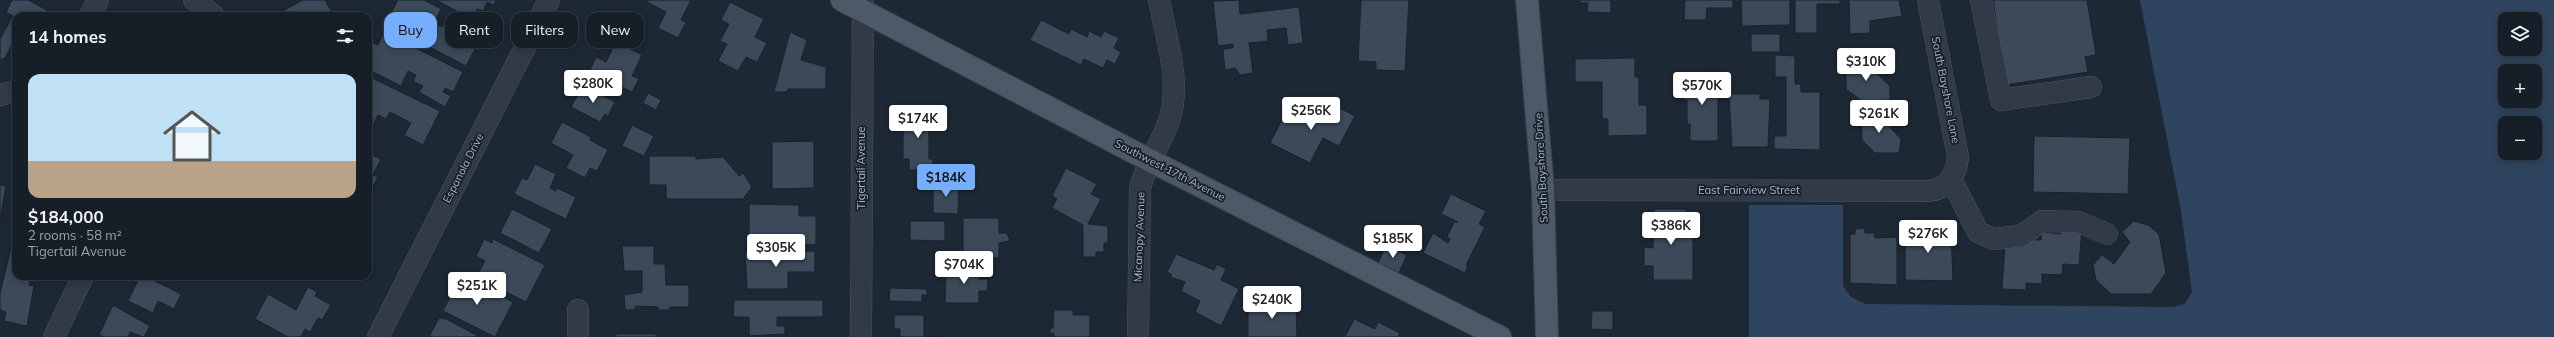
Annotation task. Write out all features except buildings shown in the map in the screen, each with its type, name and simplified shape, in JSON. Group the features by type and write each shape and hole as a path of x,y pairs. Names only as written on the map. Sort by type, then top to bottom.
{"main road":[{"name":"Southwest 17th Avenue","path":"842,0 863,5 900,32 1151,161 1500,337"},
{"name":"South Bayshore Drive","path":"1527,0 1543,190 1547,337"}],"street":[{"path":"92,12 98,0"},
{"path":"194,0 209,12"},
{"name":"Espanola Drive","path":"378,337 549,0"},
{"name":"Micanopy Avenue","path":"1138,337 1140,189 1169,120 1173,99 1170,60 1159,0"},
{"name":"South Bayshore Lane","path":"1928,0 1957,149 1956,170 1951,179"},
{"path":"1981,0 2001,100 2091,87"},
{"name":"Tigertail Avenue","path":"861,337 863,5"},
{"path":"0,95 12,92"},
{"path":"1951,179 1978,232 1985,236 2004,239 2021,236 2042,221 2079,222 2107,234"},
{"name":"East Fairview Street","path":"1543,190 1928,191 1940,189 1951,179"},
{"path":"54,337 81,280"},
{"path":"578,310 578,337"}],"water":[{"path":"2140,0 2554,0 2554,337 1749,337 1749,205 1843,205 1843,286 1851,297 1866,304 2173,307 2185,304 2192,292 2181,211"}]}
